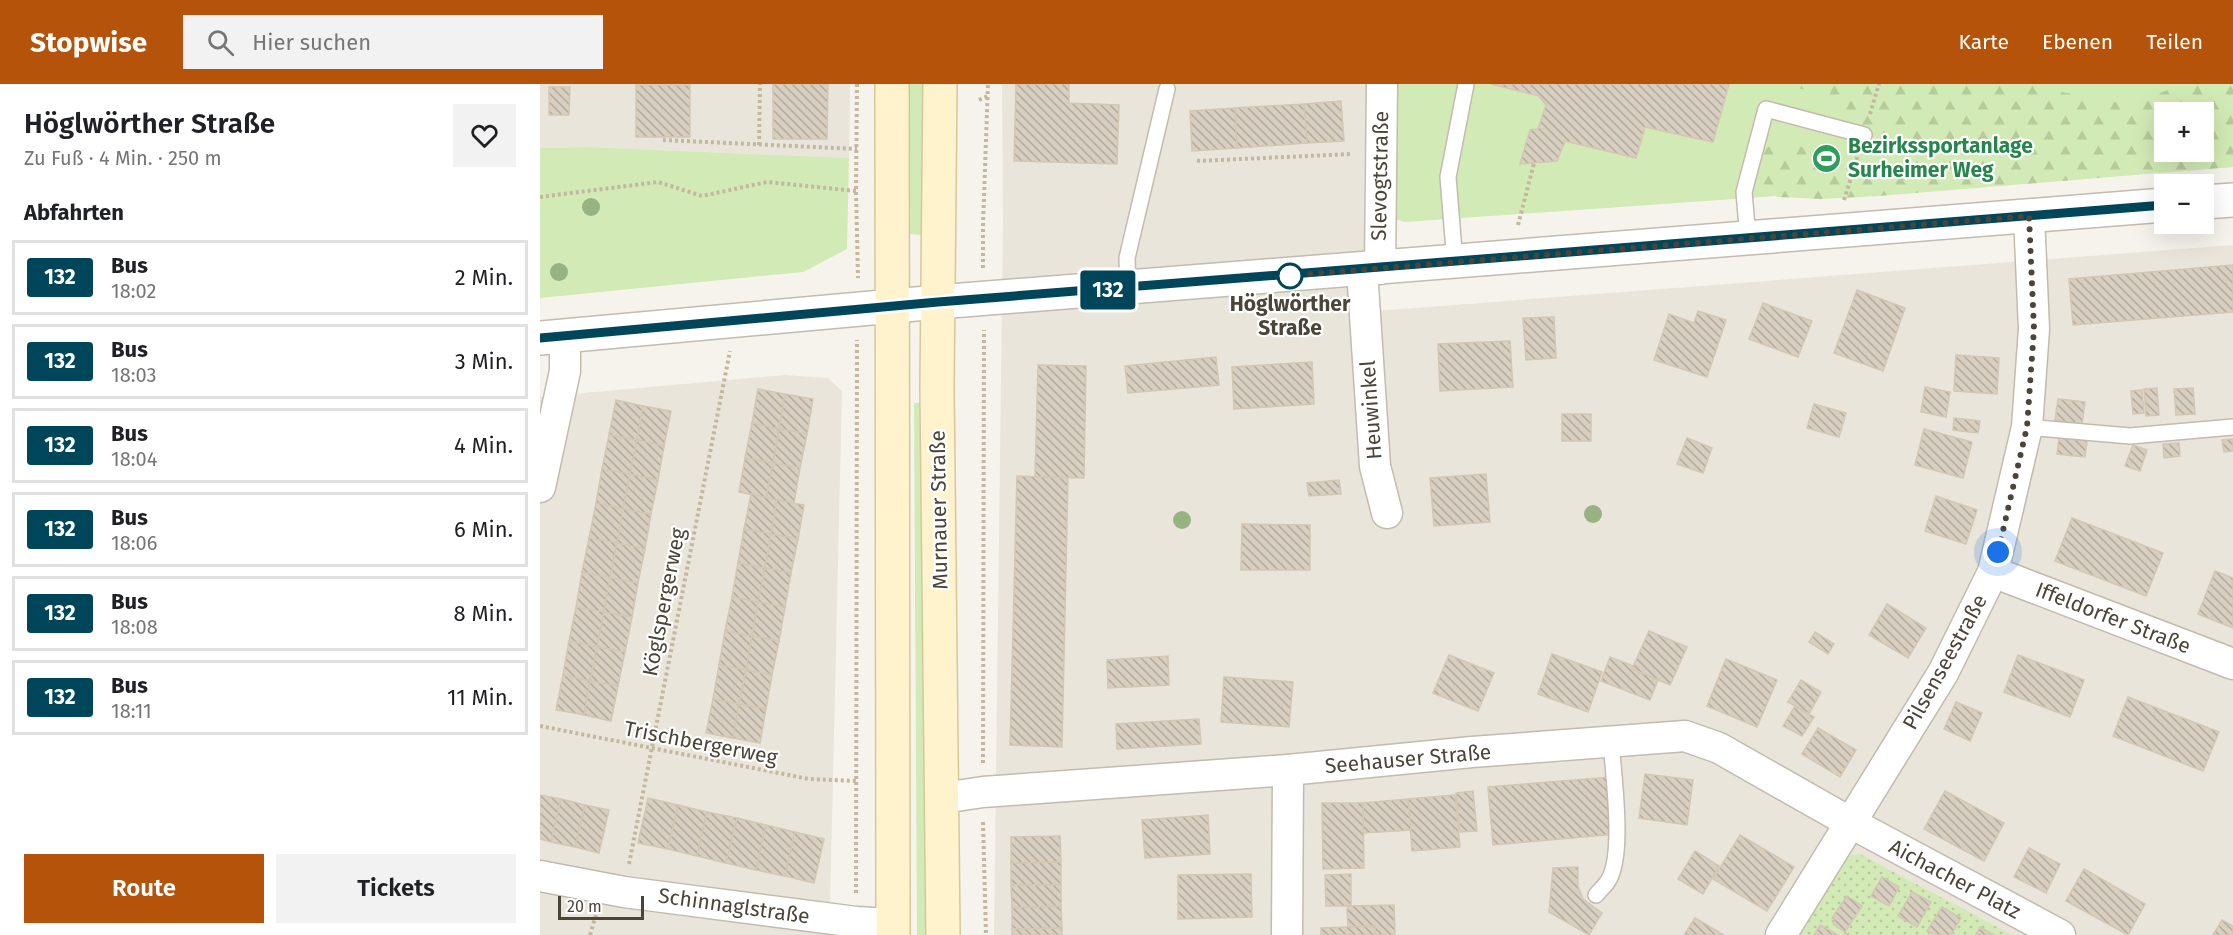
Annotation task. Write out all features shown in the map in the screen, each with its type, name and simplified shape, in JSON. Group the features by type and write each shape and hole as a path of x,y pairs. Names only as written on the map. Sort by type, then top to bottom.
{"main road":[{"path":"892,84 893,930"},
{"name":"Murnauer Straße","path":"940,84 937,387 944,935"}],"street":[{"name":"Slevogtstraße","path":"1371,269 1381,153 1382,84"},
{"path":"2214,201 2233,200"},
{"path":"540,487 565,371 553,337 938,302 1455,263 2154,206"},
{"name":"Pilsenseestraße","path":"1780,935 1943,673 1993,572 2027,427 2034,329 2029,216"},
{"name":"Heuwinkel","path":"1371,269 1375,466 1387,513"},
{"name":"Iffeldorfer Straße","path":"1993,572 2233,664"},
{"name":"Seehauser Straße","path":"943,798 983,792 1288,771 1685,736 1719,748 1851,823"},
{"path":"1287,935 1288,771"},
{"name":"Aichacher Platz","path":"1851,823 2060,935"},
{"name":"Schinnaglstraße","path":"540,876 624,892 856,922 893,930"}],"lane":[{"path":"1455,263 1448,177 1466,84"},
{"path":"1128,288 1128,258 1167,89"},
{"path":"1748,239 1744,192 1766,109 1864,135"},
{"path":"2027,427 2130,436 2233,427"},
{"path":"1596,895 1609,880 1615,863 1617,834 1611,741"}],"path":[{"path":"759,145 760,84"},
{"path":"857,84 858,277"},
{"path":"984,269 983,225 988,84"},
{"path":"979,99 988,96"},
{"path":"663,140 858,149"},
{"path":"1197,161 1381,153"},
{"path":"1517,228 1534,163"},
{"path":"540,196 658,182 702,195 767,182 856,191"},
{"name":"Köglspergerweg","path":"624,892 725,368 737,320"},
{"path":"984,337 983,792 986,935"},
{"path":"856,922 857,348"},
{"name":"Trischbergerweg","path":"540,726 809,779 856,781"}],"shaded area":[{"path":"540,84 850,84 849,158 588,147 540,148"},
{"path":"1002,84 1366,84 1364,204 1376,311 2233,245 2233,935 994,935 1003,222"},
{"path":"784,375 828,378 842,391 831,935 540,935 540,397"}],"green space":[{"path":"906,84 923,84 923,235 906,234"},
{"name":"Bezirkssportanlage Surheimer Weg","path":"1397,84 2233,84 2233,164 1405,222 1392,218"},
{"path":"1778,84 2038,84 2052,90 2115,102 2148,98 2183,84 2210,86 2233,84 2233,167 1821,199 1777,197 1755,180 1760,150 1779,143 1794,141 1815,157 1831,162 1849,154 1859,140 1854,121 1820,93"},
{"path":"588,147 849,158 847,249 803,272 540,298 540,148"},
{"path":"914,403 932,403 930,935 917,935"},
{"path":"1860,854 2012,935 1801,935 1845,857"}],"building":[{"path":"773,84 828,84 827,139 773,139"},
{"path":"1016,84 1069,84 1069,103 1119,105 1117,164 1014,161"},
{"path":"1491,84 1729,84 1713,142 1645,127 1636,158 1565,141 1557,161 1520,164 1530,130 1538,129 1546,105 1539,96"},
{"path":"636,85 690,85 690,137 636,137"},
{"path":"549,87 570,87 569,115 549,115"},
{"path":"1341,101 1344,141 1307,143 1304,104"},
{"path":"1304,104 1307,143 1237,148 1235,108"},
{"path":"1235,108 1237,148 1192,151 1190,111"},
{"path":"2233,265 2233,312 2073,325 2069,279"},
{"path":"1857,290 1905,308 1883,371 1834,353"},
{"path":"1763,303 1812,321 1798,357 1749,339"},
{"path":"1698,311 1726,320 1707,377 1654,360 1669,314 1694,323"},
{"path":"1554,317 1556,358 1526,360 1523,318"},
{"path":"1510,341 1513,387 1440,391 1438,344"},
{"path":"1956,355 1999,358 1997,394 1954,391"},
{"path":"1216,357 1219,385 1128,393 1125,366"},
{"path":"1312,362 1314,404 1234,409 1232,367"},
{"path":"1038,365 1086,366 1084,478 1035,477"},
{"path":"1925,387 1950,392 1946,417 1921,412"},
{"path":"2157,388 2159,415 2146,416 2144,389"},
{"path":"2193,388 2195,414 2176,415 2174,389"},
{"path":"758,389 785,394 779,429 752,423"},
{"path":"2142,390 2144,413 2133,414 2131,391"},
{"path":"785,394 813,399 807,434 779,429"},
{"path":"2058,399 2085,402 2082,424 2055,420"},
{"path":"616,400 643,406 637,440 609,435"},
{"path":"1814,404 1846,413 1839,437 1807,428"},
{"path":"643,406 671,411 664,446 637,440"},
{"path":"1562,414 1591,414 1591,441 1562,441"},
{"path":"1954,418 1980,421 1978,433 1953,430"},
{"path":"752,423 779,429 773,463 745,458"},
{"path":"779,429 807,434 800,468 773,463"},
{"path":"1924,429 1972,442 1963,478 1915,465"},
{"path":"609,435 637,440 630,474 602,469"},
{"path":"1687,438 1712,448 1703,473 1677,464"},
{"path":"2059,438 2087,441 2085,457 2057,454"},
{"path":"2233,439 2233,451 2224,452 2222,440"},
{"path":"637,440 664,446 658,480 630,474"},
{"path":"2179,443 2180,456 2164,458 2163,444"},
{"path":"2133,445 2147,450 2140,471 2125,466"},
{"path":"745,458 773,463 766,498 739,492"},
{"path":"773,463 800,468 794,503 766,498"},
{"path":"602,469 630,474 623,509 596,503"},
{"path":"630,474 658,480 651,514 623,509"},
{"path":"1486,474 1490,522 1434,526 1430,478"},
{"path":"1017,476 1068,478 1062,747 1010,745"},
{"path":"1339,480 1341,494 1309,496 1307,483"},
{"path":"751,494 777,500 771,534 744,529"},
{"path":"1936,496 1977,510 1966,544 1925,531"},
{"path":"777,500 804,505 798,539 771,534"},
{"path":"596,503 623,509 617,543 589,538"},
{"path":"623,509 651,514 645,549 617,543"},
{"path":"2072,518 2163,553 2146,596 2055,561"},
{"path":"1242,524 1310,525 1310,570 1241,570"},
{"path":"744,529 771,534 765,568 738,563"},
{"path":"771,534 798,539 791,573 765,568"},
{"path":"589,538 617,543 610,578 582,572"},
{"path":"617,543 645,549 638,583 610,578"},
{"path":"738,563 765,568 758,602 732,597"},
{"path":"765,568 791,573 785,607 758,602"},
{"path":"2215,571 2233,578 2233,628 2198,614"},
{"path":"582,572 610,578 604,612 576,607"},
{"path":"610,578 638,583 632,617 604,612"},
{"path":"732,597 758,602 752,636 725,631"},
{"path":"758,602 785,607 779,641 752,636"},
{"path":"1887,604 1926,628 1908,658 1869,635"},
{"path":"576,607 604,612 597,647 569,641"},
{"path":"604,612 632,617 625,652 597,647"},
{"path":"725,631 752,636 746,670 719,665"},
{"path":"1649,631 1687,647 1670,685 1632,669"},
{"path":"1815,632 1834,644 1828,654 1809,642"},
{"path":"752,636 779,641 772,675 746,670"},
{"path":"569,641 597,647 590,681 563,675"},
{"path":"597,647 625,652 618,686 590,681"},
{"path":"1552,654 1602,672 1588,712 1538,694"},
{"path":"1449,655 1494,673 1478,711 1433,693"},
{"path":"2018,655 2084,680 2070,717 2004,692"},
{"path":"1168,656 1169,685 1108,688 1107,660"},
{"path":"1610,657 1633,666 1632,669 1658,680 1650,700 1601,681"},
{"path":"1726,659 1777,680 1757,727 1707,706"},
{"path":"719,665 746,670 739,704 713,699"},
{"path":"746,670 772,675 766,709 739,704"},
{"path":"563,675 590,681 584,715 556,710"},
{"path":"1224,677 1293,682 1289,727 1221,722"},
{"path":"1801,680 1821,692 1809,714 1788,702"},
{"path":"590,681 618,686 611,721 584,715"},
{"path":"2128,697 2219,732 2203,771 2113,736"},
{"path":"713,699 739,704 733,738 706,733"},
{"path":"1956,702 1982,713 1970,741 1944,729"},
{"path":"739,704 766,709 760,743 733,738"},
{"path":"1795,706 1814,717 1802,736 1783,726"},
{"path":"1199,719 1201,744 1117,749 1116,724"},
{"path":"1818,728 1856,750 1840,777 1802,754"},
{"path":"1645,774 1693,780 1687,825 1639,818"},
{"path":"1611,777 1616,834 1493,845 1488,787"},
{"path":"1473,791 1477,831 1460,832 1456,793"},
{"path":"1945,791 2004,823 1984,861 1924,829"},
{"path":"540,795 561,799 551,842 540,839"},
{"path":"1455,795 1460,847 1412,851 1408,799"},
{"path":"648,798 678,805 668,849 638,843"},
{"path":"561,799 585,805 575,847 551,842"},
{"path":"1408,799 1411,830 1363,833 1363,803"},
{"path":"1322,803 1363,803 1364,868 1323,869"},
{"path":"585,805 609,810 599,853 575,847"},
{"path":"678,805 707,812 697,856 668,849"},
{"path":"707,812 737,818 726,863 697,856"},
{"path":"1208,815 1210,854 1145,858 1142,820"},
{"path":"737,818 766,825 756,870 726,863"},
{"path":"766,825 795,832 785,876 756,870"},
{"path":"795,832 824,839 814,883 785,876"},
{"path":"1740,835 1794,867 1767,911 1713,879"},
{"path":"1060,836 1061,862 1011,863 1011,837"},
{"path":"2029,848 2060,864 2046,893 2014,877"},
{"path":"1695,851 1719,866 1703,894 1678,879"},
{"path":"1061,862 1061,885 1011,885 1011,863"},
{"path":"1578,867 1578,886 1583,899 1602,913 1589,935 1549,912 1553,868"},
{"path":"2084,869 2145,904 2128,935 2066,901"},
{"path":"1251,874 1252,917 1178,919 1178,875"},
{"path":"1351,874 1351,906 1326,906 1325,875"},
{"path":"1882,877 1899,887 1889,906 1871,896"},
{"path":"1011,885 1061,885 1061,906 1012,908"},
{"path":"1912,892 1931,902 1917,927 1898,916"},
{"path":"1847,896 1862,906 1845,932 1833,924 1835,920 1832,918"},
{"path":"1394,905 1395,935 1375,935 1375,926 1348,927 1347,906"},
{"path":"1061,906 1062,928 1012,929 1012,908"},
{"path":"1942,907 1961,918 1951,935 1934,935 1927,931"},
{"path":"1695,918 1724,935 1684,935"},
{"path":"2222,920 2233,926 2233,935 2213,935"},
{"path":"1820,925 1838,935 1814,935"},
{"path":"1375,926 1375,935 1321,935 1321,928"},
{"path":"1980,927 1994,935 1976,935"},
{"path":"1062,928 1062,935 1012,935 1012,929"}],"bus line":[{"name":"132","path":"540,338 938,302 1380,269 2154,206"}],"place":[{"name":"Bezirkssportanlage Surheimer Weg","path":"1827,158"},
{"name":"Höglwörther Straße","path":"1290,276"}],"route":[{"path":"1290,276 1284,276 2029,216 2034,329 2027,427 1998,552"}]}
